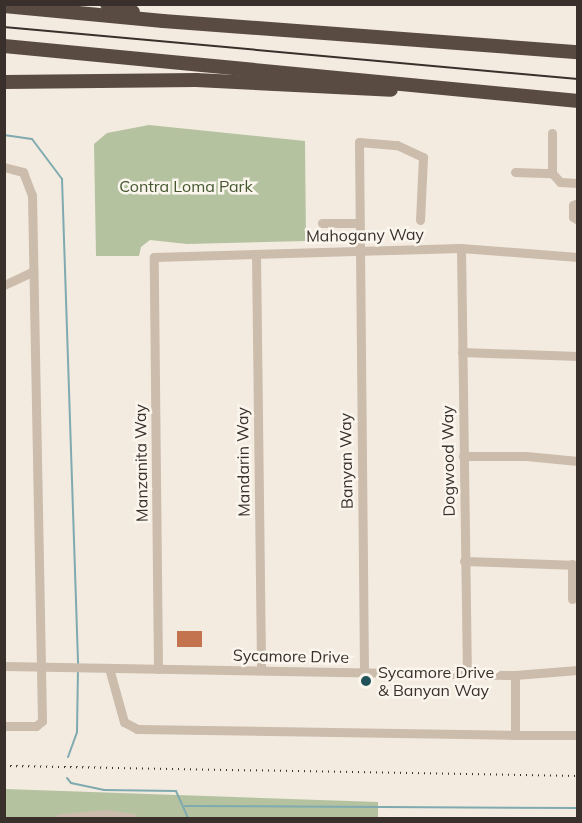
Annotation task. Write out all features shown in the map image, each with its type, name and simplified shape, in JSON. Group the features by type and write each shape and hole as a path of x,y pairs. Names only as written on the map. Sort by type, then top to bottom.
{"highway":[{"path":"107,4 163,21"},
{"path":"4,6 163,21 578,52"},
{"path":"4,46 578,101"},
{"path":"4,82 168,80 347,90 469,89"}],"street":[{"path":"552,134 552,173 560,182 578,183"},
{"name":"Banyan Way","path":"363,672 358,249 359,142 397,146 423,157 420,220"},
{"path":"4,167 23,172 32,195 41,724 4,726"},
{"path":"515,172 552,173"},
{"path":"578,203 573,205 573,217 578,220"},
{"path":"322,223 358,222"},
{"name":"Mahogany Way","path":"154,257 358,249 461,248 578,257"},
{"name":"Dogwood Way","path":"461,248 467,674"},
{"name":"Mandarin Way","path":"256,254 261,670"},
{"name":"Manzanita Way","path":"154,257 158,669"},
{"path":"4,285 32,272"},
{"path":"462,352 578,356"},
{"path":"464,456 526,456 578,461"},
{"path":"464,561 575,565 572,599"},
{"name":"Sycamore Drive","path":"4,666 515,675 578,670"},
{"path":"109,668 124,722 137,729 578,735"},
{"path":"515,675 515,735"},
{"path":"60,819 107,814 133,819"}],"green space":[{"name":"Contra Loma Park","path":"149,125 305,141 306,241 187,244 150,240 141,247 139,256 96,256 94,144 107,133"},
{"path":"5,789 378,802 378,818 5,818"}],"building":[{"path":"177,631 202,631 202,647 177,647"}],"waterway":[{"path":"4,135 32,139 62,179 78,665"},
{"path":"68,757 77,732 78,671"},
{"path":"67,778 71,783 104,790 176,791 188,818"},
{"path":"185,806 578,808"}],"tram line":[{"path":"4,27 578,79"}],"railway":[{"path":"4,766 578,776"}],"place":[{"name":"Sycamore Drive & Banyan Way","path":"366,681"}]}
